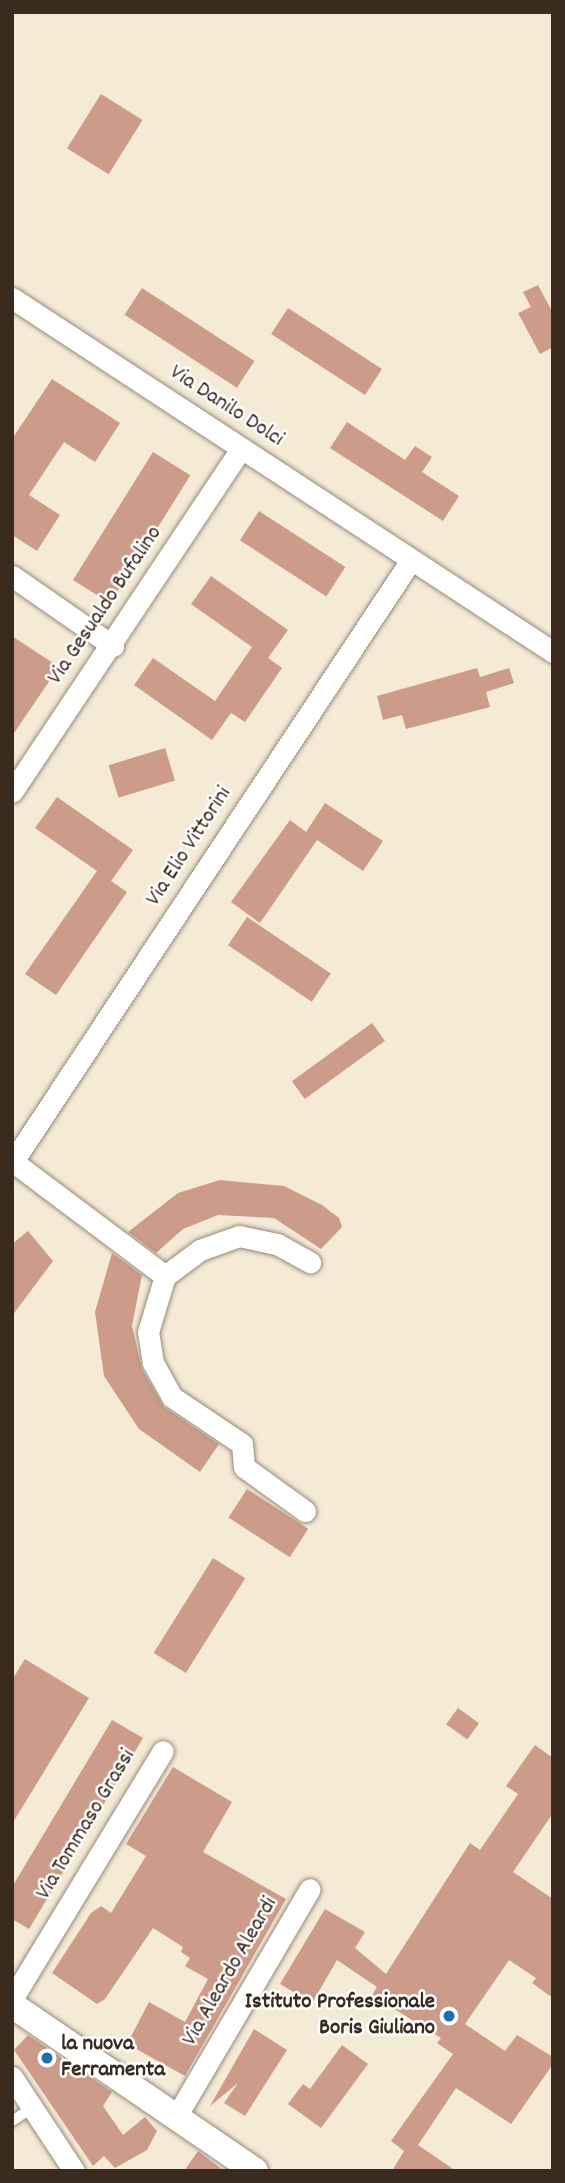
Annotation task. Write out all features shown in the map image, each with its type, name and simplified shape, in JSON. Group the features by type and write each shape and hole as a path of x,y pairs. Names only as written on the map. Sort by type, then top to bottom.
{"street":[{"name":"Via Danilo Dolci","path":"12,298 553,652"},
{"name":"Via Gesualdo Bufalino","path":"12,792 113,646 241,449"},
{"name":"Via Elio Vittorini","path":"13,1162 411,560"},
{"path":"12,576 113,646"},
{"path":"13,1162 165,1276"},
{"path":"304,1511 244,1467 242,1444 172,1397 152,1363 148,1332 165,1276 200,1250 239,1236 277,1244 310,1262"},
{"name":"Via Tommaso Grassi","path":"12,1999 163,1751"},
{"name":"Via Aleardo Aleardi","path":"176,2117 310,1889"},
{"path":"12,2005 255,2171"},
{"path":"12,2077 74,2171"}],"lane":[{"path":"12,2121 32,2108"}],"building":[{"path":"101,94 143,120 109,174 67,148"},
{"path":"538,285 553,313 553,347 540,354 518,313 531,307 523,292"},
{"path":"142,288 254,361 237,388 125,315"},
{"path":"288,308 382,369 365,395 271,334"},
{"path":"52,379 120,423 95,462 64,442 29,495 60,515 37,551 12,535 12,439"},
{"path":"347,422 405,460 415,446 432,457 422,472 459,496 443,521 330,448"},
{"path":"153,452 190,475 110,603 73,580"},
{"path":"259,511 345,567 326,596 240,540"},
{"path":"211,576 288,630 268,658 282,668 245,722 231,713 212,740 134,685 153,658 215,701 252,647 191,604"},
{"path":"12,636 59,667 12,736"},
{"path":"477,668 480,677 509,668 514,683 486,692 490,707 406,729 402,715 383,720 377,696"},
{"path":"165,748 175,781 119,798 109,765"},
{"path":"57,797 133,850 111,881 127,892 56,995 25,974 97,871 35,828"},
{"path":"325,803 383,841 363,871 317,840 260,923 231,902 290,820 306,832"},
{"path":"247,917 331,973 312,1002 228,945"},
{"path":"372,1023 385,1041 305,1099 292,1081"},
{"path":"220,1180 284,1186 322,1205 339,1218 342,1227 321,1249 274,1218 218,1215 183,1229 156,1253 128,1232 178,1193"},
{"path":"28,1231 53,1261 12,1316 12,1244"},
{"path":"112,1253 142,1275 132,1326 142,1369 164,1407 219,1444 200,1472 139,1429 104,1376 95,1312"},
{"path":"247,1489 308,1529 290,1557 228,1518"},
{"path":"213,1558 245,1578 186,1673 154,1653"},
{"path":"25,1659 89,1698 12,1824 12,1680"},
{"path":"458,1708 479,1723 467,1739 446,1724"},
{"path":"112,1720 143,1738 29,1929 12,1919 12,1887"},
{"path":"535,1745 553,1758 553,1813 513,1872 553,1899 553,1998 532,1983 536,1978 509,1960 465,2024 505,2051 517,2035 553,2057 553,2064 511,2124 456,2088 418,2145 456,2171 392,2171 404,2151 391,2141 453,2054 437,2043 441,2038 372,1995 377,1987 337,1960 312,2003 280,1984 325,1909 365,1932 355,1948 386,1974 470,1843 480,1850 518,1794 506,1786"},
{"path":"173,1767 232,1802 203,1852 286,1899 185,2076 127,2044 149,2002 185,2022 208,1979 185,1966 190,1958 181,1952 183,1947 153,1928 105,1999 97,2004 52,1973 91,1913 101,1906 111,1913 146,1856 126,1844"},
{"path":"254,2029 287,2050 245,2116 224,2103 238,2083 210,2106"},
{"path":"28,2035 112,2092 103,2106 123,2135 145,2117 157,2131 147,2150 115,2168 104,2156 93,2166 14,2050"},
{"path":"342,2045 368,2064 321,2128 288,2104 303,2084 310,2089"},
{"path":"198,2151 224,2171 184,2171"}],"place":[{"name":"Istituto Professionale Boris Giuliano","path":"449,2016"},
{"name":"la nuova Ferramenta","path":"47,2058"}]}
